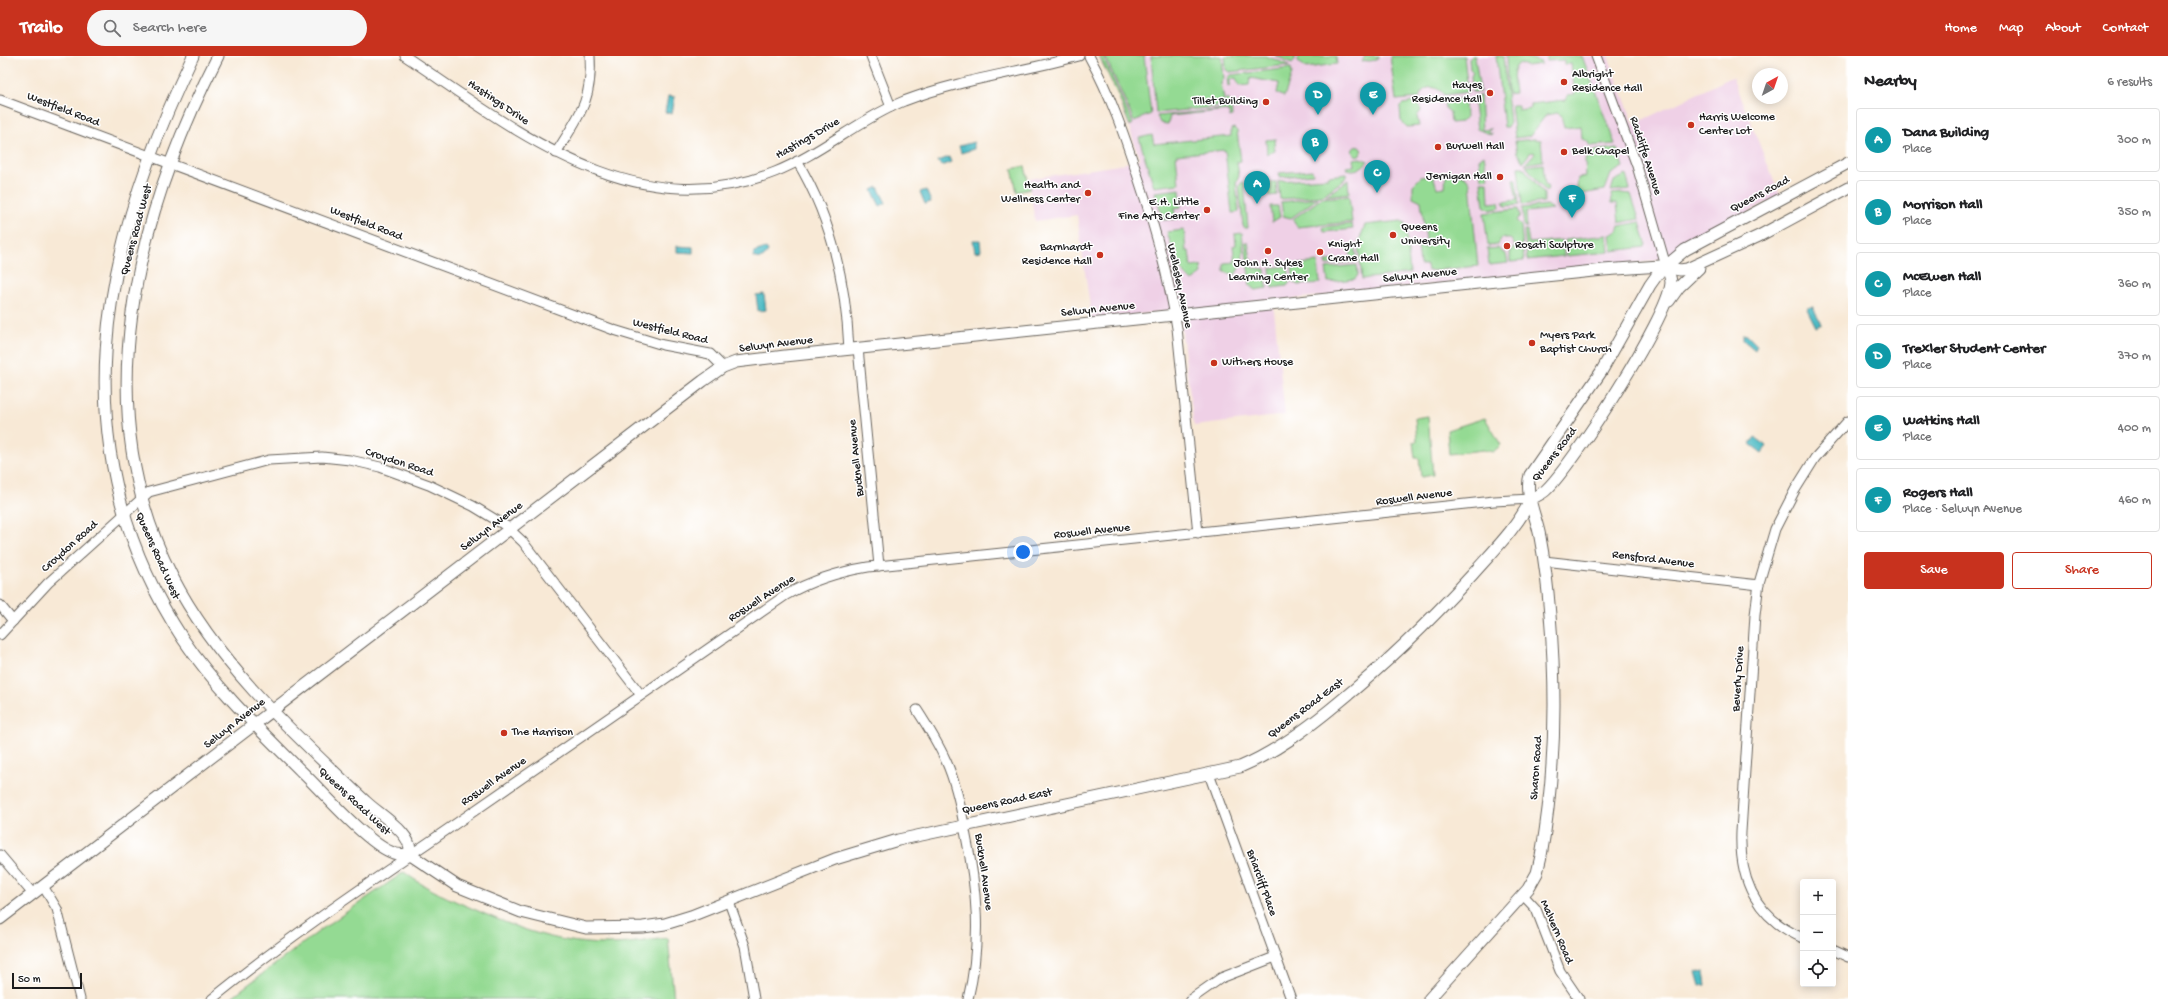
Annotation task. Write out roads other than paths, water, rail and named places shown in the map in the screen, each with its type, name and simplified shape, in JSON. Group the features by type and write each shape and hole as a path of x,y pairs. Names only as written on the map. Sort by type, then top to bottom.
{"street":[{"name":"Queens Road West","path":"193,56 167,112 150,156 122,245 110,305 104,368 107,426 114,472 124,514 146,571 174,624 207,672 254,725 364,832 391,852 400,855 410,854 411,845 406,835 366,802 272,711 222,656 184,598 155,535 143,496 130,428 127,391 128,334 132,303 145,243 170,163 190,114 218,56"},
{"name":"Hastings Drive","path":"405,56 533,141 556,153 586,167 615,177 649,185 678,188 713,187 740,183 774,172 798,161 851,128 891,107 914,98 973,79 1079,56"},
{"path":"556,153 577,120 586,101 590,83 590,56"},
{"path":"872,56 891,107"},
{"name":"Wellesley Avenue","path":"1089,56 1105,86 1123,129 1155,228 1175,314 1198,533"},
{"name":"Radcliffe Avenue","path":"1596,56 1633,155 1666,266"},
{"name":"Westfield Road","path":"0,100 619,332 663,345 710,354 723,367"},
{"name":"Bucknell Avenue","path":"798,161 822,210 838,256 853,349 879,566"},
{"name":"Queens Road","path":"1666,266 1671,283 1660,313 1635,360 1572,456 1546,490 1530,498 1529,482 1533,471 1588,392 1631,321 1652,282 1666,266 1685,250 1848,163"},
{"path":"1666,266 1684,270 1709,260 1848,188"},
{"path":"1660,313 1685,280 1709,260"},
{"name":"Selwyn Avenue","path":"0,919 723,367 742,361 1175,314 1603,270 1666,266"},
{"name":"Beverly Drive","path":"1800,936 1780,926 1763,909 1750,890 1741,862 1741,832 1755,615 1759,585 1776,529 1795,490 1815,458 1848,421"},
{"name":"Croydon Road","path":"0,635 48,583 143,496 154,489 258,463 290,458 327,458 368,464 406,476 462,500 493,517 510,529 641,694"},
{"name":"Roswell Avenue","path":"212,999 311,923 641,694 794,591 839,572 879,566 1530,498"},
{"name":"Sharon Road","path":"1428,999 1523,895 1534,879 1541,856 1552,753 1554,685 1552,637 1544,561 1530,498"},
{"name":"Queens Road East","path":"410,854 447,881 466,891 528,914 578,926 619,929 653,926 682,919 847,855 898,840 1240,767 1274,749 1305,729 1364,682 1419,630 1466,581 1517,524 1530,498"},
{"name":"Rensford Avenue","path":"1544,561 1759,585"},
{"path":"0,605 13,621"},
{"name":"Bucknell Avenue","path":"918,710 946,761 954,782 972,864 977,908 978,938 968,999"},
{"name":"Briarcliff Place","path":"1209,774 1291,999"},
{"path":"0,855 33,894"},
{"path":"43,886 57,909 80,999"},
{"name":"Malvern Road","path":"1523,895 1536,909 1560,971 1579,999"},
{"path":"729,902 745,946 754,999"},
{"path":"1835,951 1848,957"},
{"path":"1191,999 1221,978 1275,957"}],"water":[{"path":"668,96 675,97 672,114 665,112"},
{"path":"974,142 974,149 961,153 959,146"},
{"path":"949,157 951,162 941,166 938,161"},
{"path":"878,187 886,203 880,206 872,190"},
{"path":"926,190 931,202 925,204 920,192"},
{"path":"973,240 980,240 981,251 975,252"},
{"path":"677,246 693,247 693,253 677,252"},
{"path":"766,248 768,250 763,258 758,259 753,257 754,252"},
{"path":"764,294 766,310 758,311 756,295"},
{"path":"1812,306 1822,324 1816,327 1807,309"},
{"path":"1743,334 1747,335 1757,345 1755,350 1743,340"},
{"path":"1755,437 1767,446 1762,453 1750,444"},
{"path":"1704,971 1706,985 1700,986 1696,972"}],"place":[{"name":"Albright Residence Hall","path":"1564,82"},
{"name":"Hayes Residence Hall","path":"1490,93"},
{"name":"Tillet Building","path":"1266,102"},
{"name":"Trexler Student Center","path":"1318,115"},
{"name":"Watkins Hall","path":"1373,115"},
{"name":"Harris Welcome Center Lot","path":"1691,125"},
{"name":"Burwell Hall","path":"1438,147"},
{"name":"Belk Chapel","path":"1564,152"},
{"name":"Morrison Hall","path":"1315,162"},
{"name":"Jernigan Hall","path":"1500,177"},
{"name":"Health and Wellness Center","path":"1088,193"},
{"name":"McEwen Hall","path":"1377,193"},
{"name":"Dana Building","path":"1257,204"},
{"name":"E.H. Little Fine Arts Center","path":"1207,210"},
{"name":"Rogers Hall","path":"1572,218"},
{"name":"Queens University","path":"1393,235"},
{"name":"Rosati Sculpture","path":"1507,246"},
{"name":"John H. Sykes Learning Center","path":"1268,251"},
{"name":"Knight Crane Hall","path":"1320,252"},
{"name":"Barnhardt Residence Hall","path":"1100,255"},
{"name":"Myers Park Baptist Church","path":"1532,343"},
{"name":"Withers House","path":"1214,363"},
{"name":"The Harrison","path":"504,733"}]}
